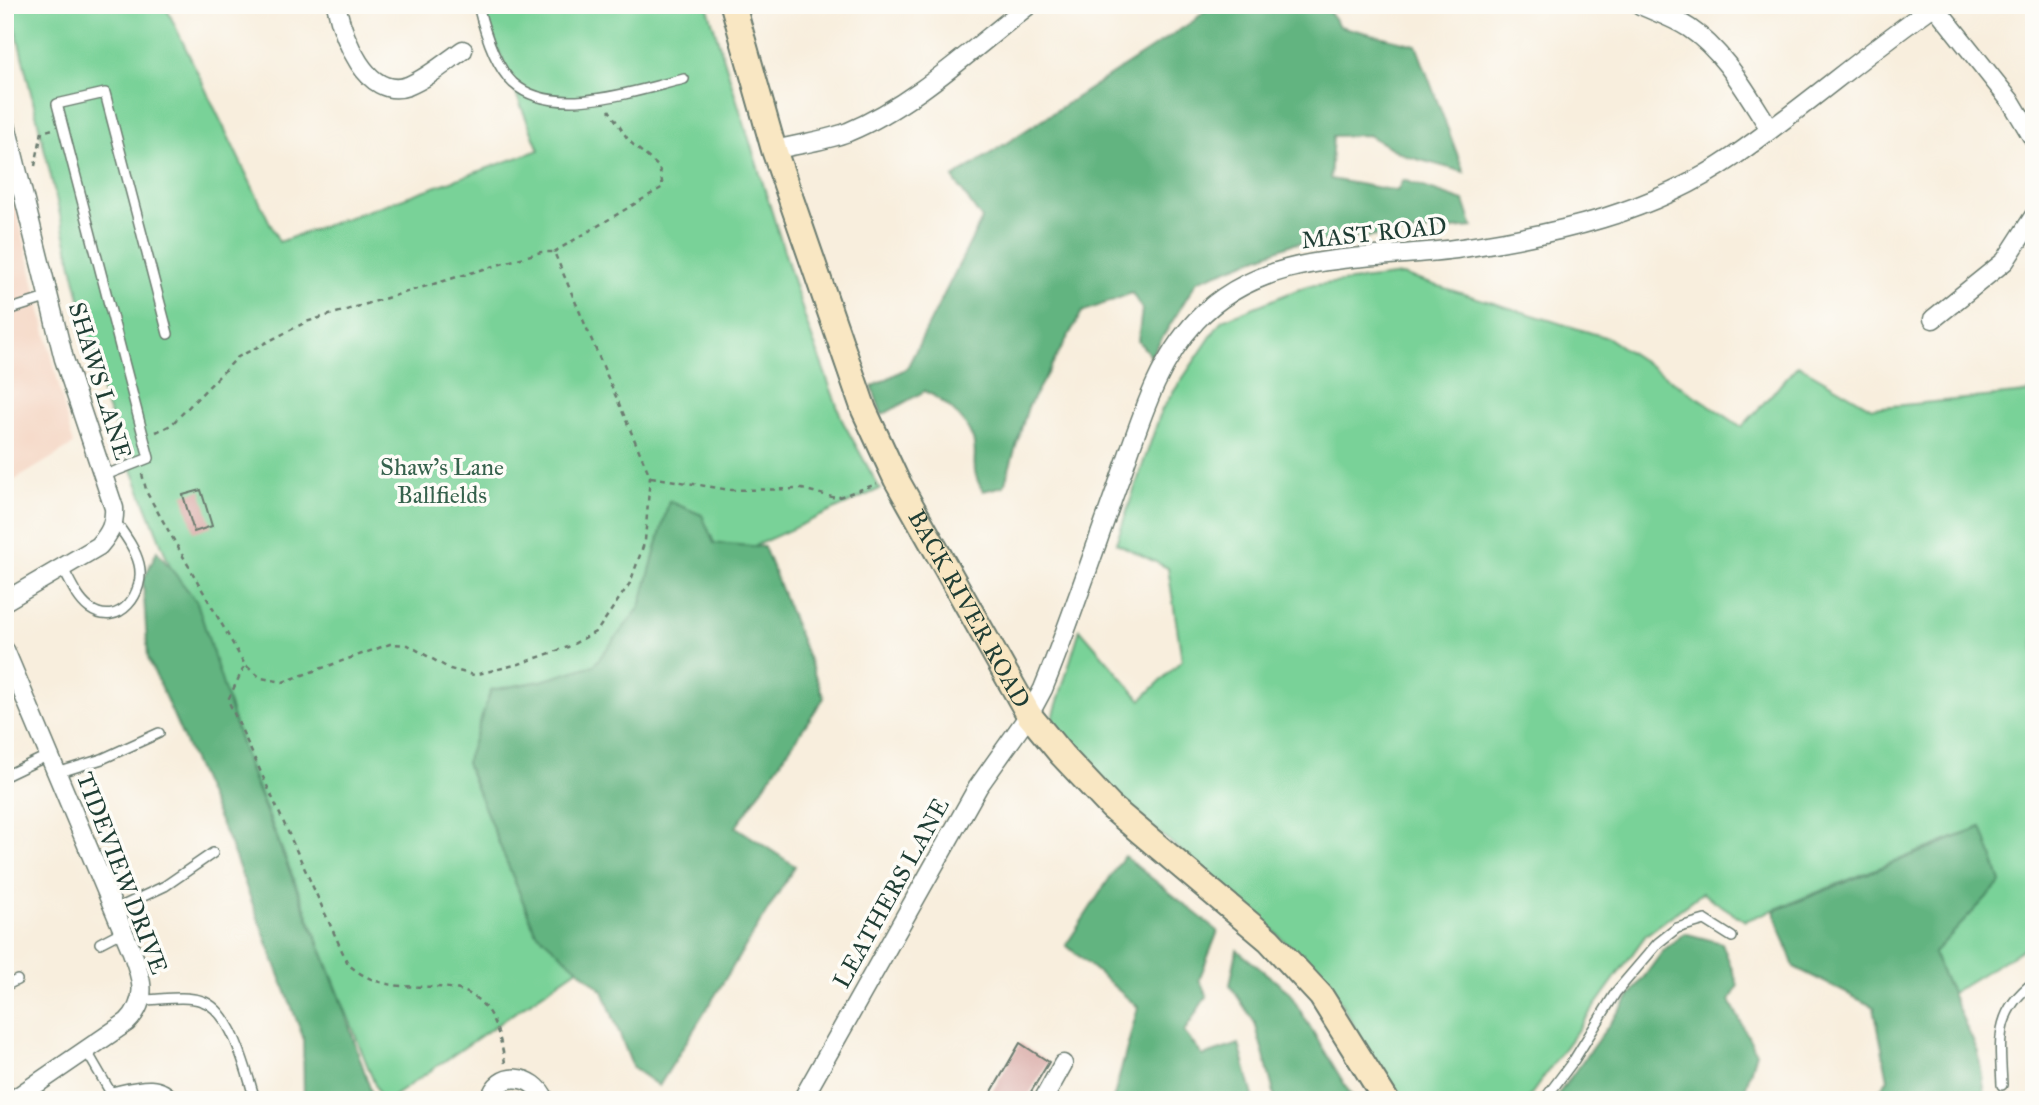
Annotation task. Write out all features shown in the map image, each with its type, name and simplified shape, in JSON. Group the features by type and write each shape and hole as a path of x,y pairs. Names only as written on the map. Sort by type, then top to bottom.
{"street":[{"path":"337,5 362,67 381,87 393,89 407,86 463,50"},
{"name":"BACK RIVER ROAD","path":"733,5 774,150 850,375 879,445 1029,715 1111,807 1269,940 1321,996 1387,1100"},
{"path":"774,150 845,133 879,117 910,97 1029,5"},
{"path":"1640,5 1686,26 1702,37 1738,80 1770,130"},
{"path":"1935,5 2012,103 2034,140"},
{"name":"MAST ROAD","path":"1029,715 1058,652 1148,401 1174,350 1211,307 1243,286 1296,266 1333,259 1446,251 1576,228 1647,202 1731,158 1935,5"},
{"name":"SHAWS LANE","path":"5,121 74,396 114,508 115,521"},
{"path":"1933,319 2005,261 2034,216"},
{"path":"5,601 99,545 109,535 115,521"},
{"name":"TIDEVIEW DRIVE","path":"5,650 141,976 142,1000 127,1022 13,1100"},
{"name":"LEATHERS LANE","path":"802,1100 978,787 1029,715"},
{"path":"1043,1100 1063,1064"},
{"path":"490,1100 497,1086 508,1079 523,1077 535,1083 545,1100"}],"lane":[{"path":"478,5 503,69 520,89 568,101 603,98 684,79"},
{"path":"103,476 149,458 57,104 105,93 168,334"},
{"path":"5,196 20,181"},
{"path":"5,311 49,297"},
{"path":"62,567 80,598 90,609 103,614 118,612 130,605 141,580 139,564 115,521"},
{"path":"57,773 102,759 159,733"},
{"path":"5,776 49,755"},
{"path":"114,910 165,886 213,853"},
{"path":"1544,1100 1574,1060 1616,992 1658,943 1677,928 1705,920 1732,937"},
{"path":"100,943 123,932"},
{"path":"5,986 18,980"},
{"path":"2003,1085 2000,1027 2018,996 2034,982"},
{"path":"142,1000 202,1000 215,1007 243,1059 255,1100"},
{"path":"86,1050 113,1096 144,1084 168,1090 176,1100"}],"path":[{"path":"144,438 171,425 238,357 306,322 459,274 541,252 554,252 663,187 659,167 629,141 603,98"},
{"path":"35,166 42,132"},
{"path":"139,462 147,493 245,665 261,678 283,682 390,644 408,645 450,669 474,675 568,647 597,631 631,583 645,541 650,477 554,252"},
{"path":"650,477 730,490 802,489 836,498 862,487 884,483"},
{"path":"245,665 228,700 348,964 363,978 388,986 449,986 469,992 483,1004 501,1040 508,1079"}],"shaded area":[{"path":"5,161 73,445 5,486"}],"green space":[{"name":"Shaw’s Lane Ballfields","path":"10,5 165,5 279,242 539,150 480,5 707,5 807,324 843,422 880,489 743,551 592,959 388,1100 381,1100 104,399"},
{"path":"1211,5 1325,5 1339,26 1416,45 1464,172 1406,156 1368,135 1333,136 1330,179 1397,191 1403,180 1464,201 1473,227 1292,244 1197,281 1151,356 1138,341 1142,309 1132,293 1082,312 1028,407 1004,486 983,491 976,474 972,437 952,410 925,391 882,415 872,387 907,368 982,219 953,178 1195,20"},
{"path":"1402,275 1608,338 1742,427 1798,365 1872,408 2026,393 2034,389 2034,942 1951,993 1933,953 2001,882 1981,827 1745,921 1702,893 1646,935 1527,1100 1396,1100 1334,991 1260,917 1125,804 1052,721 1080,629 1141,700 1182,660 1168,568 1116,543 1162,409 1222,320 1307,286"},
{"path":"669,501 702,515 714,543 764,547 824,698 736,827 795,866 659,1086 633,1068 603,991 535,931 466,763 491,690 541,681 594,665 640,607"},
{"path":"157,551 197,602 249,769 338,993 374,1100 304,1100 303,1037 230,844 148,658 143,581"},
{"path":"1982,827 2001,882 1933,954 1978,1052 1986,1100 1871,1100 1888,1079 1874,1007 1794,967 1774,911"},
{"path":"1124,856 1218,931 1199,980 1207,995 1184,1032 1203,1056 1239,1044 1254,1100 1113,1100 1138,1007 1066,945"},
{"path":"1684,933 1722,943 1738,985 1730,1001 1756,1052 1742,1100 1554,1100 1663,951"},
{"path":"1237,950 1289,992 1354,1100 1276,1100 1255,1023 1230,985"}],"building":[{"path":"201,490 212,526 194,532 183,495"},
{"path":"1020,1043 1049,1062 1026,1100 987,1100"}]}
